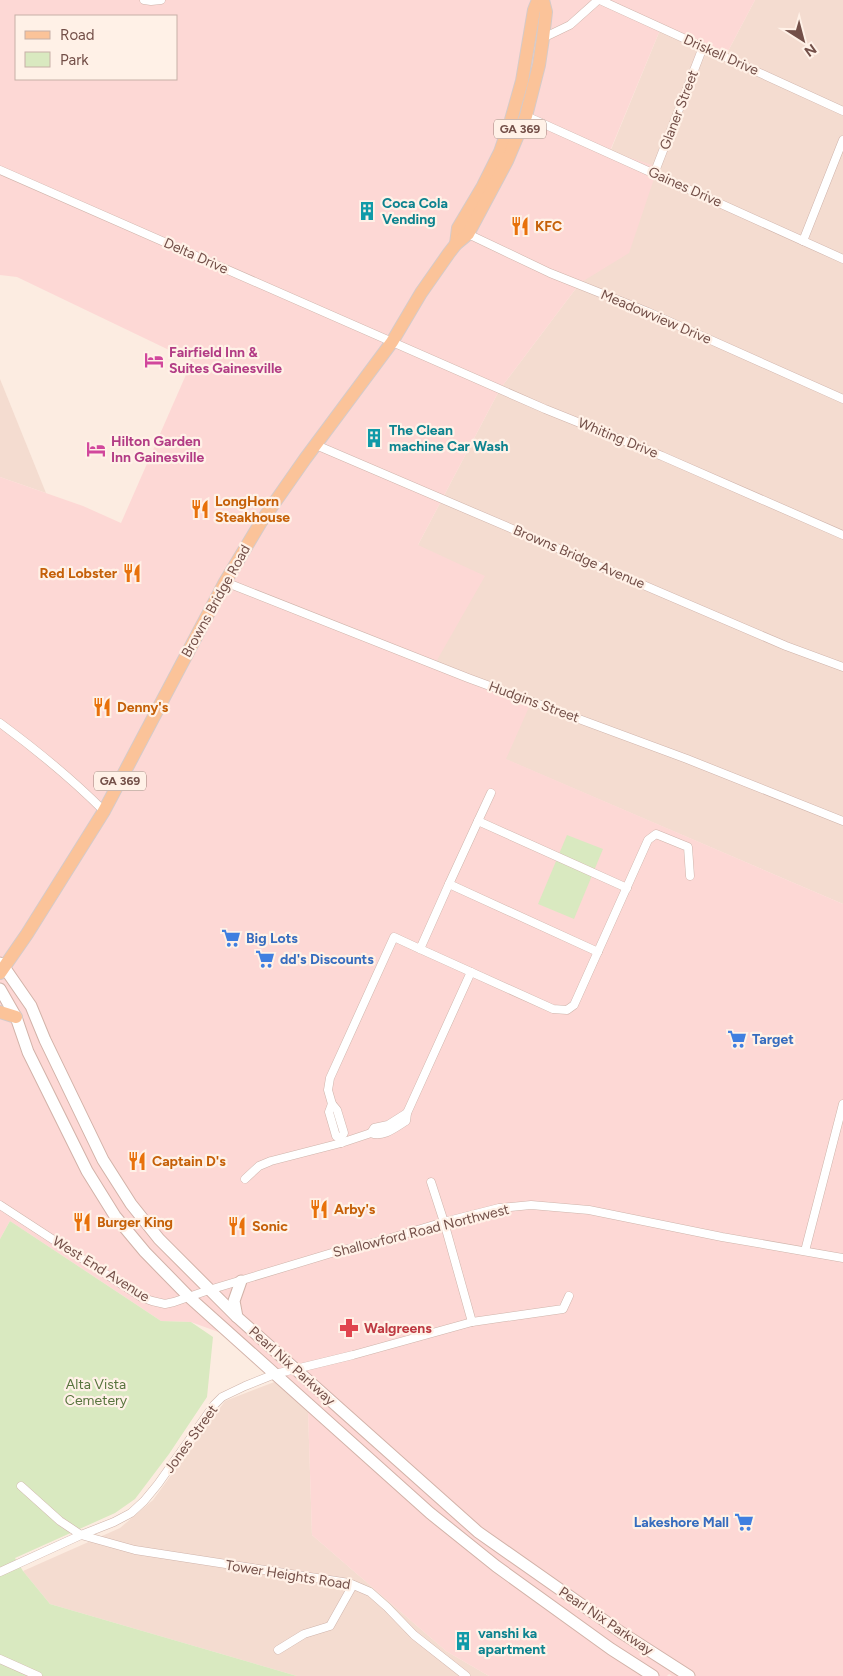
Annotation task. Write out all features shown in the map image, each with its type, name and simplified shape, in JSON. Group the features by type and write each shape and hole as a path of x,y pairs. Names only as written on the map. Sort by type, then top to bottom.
{"main road":[{"name":"Browns Bridge Road","path":"456,244 458,228 483,186 500,152 511,120 522,81 534,10 538,0"},
{"name":"Browns Bridge Road","path":"1,968 27,934 104,811 225,582 261,522 392,342 421,293 456,244 468,234 507,161 526,116 539,65 543,38 546,12 543,0"},
{"name":"Pearl Nix Parkway","path":"1,968 31,1006 46,1043 103,1160 127,1198 159,1239 237,1317 478,1532 622,1633 689,1676"},
{"name":"Pearl Nix Parkway","path":"0,990 16,1017 27,1048 87,1170 115,1216 145,1252 189,1297 430,1513 496,1566 611,1649 653,1676"},
{"path":"0,1012 16,1017"},
{"path":"237,1317 234,1301 241,1281"}],"street":[{"path":"144,0 161,0"},
{"path":"543,38 570,25 599,0"},
{"name":"Driskell Drive","path":"599,0 843,111"},
{"name":"Glaner Street","path":"654,174 703,47"},
{"name":"Gaines Drive","path":"526,116 843,259"},
{"path":"803,241 843,140"},
{"name":"Delta Drive","path":"0,170 392,342"},
{"name":"Meadowview Drive","path":"468,234 550,273 648,312 843,399"},
{"name":"Whiting Drive","path":"392,342 843,535"},
{"name":"Browns Bridge Avenue","path":"316,445 786,646 843,668"},
{"name":"Hudgins Street","path":"225,582 468,678 687,758 843,821"},
{"path":"0,724 52,762 104,811"},
{"path":"420,949 491,793"},
{"path":"478,821 627,888"},
{"path":"340,1141 344,1133 336,1122 337,1110 332,1104 328,1090 330,1078 394,937 553,1009 567,1010 574,1005 648,840 656,834 688,847 690,876"},
{"path":"449,884 598,952"},
{"path":"245,1179 260,1166 271,1161 371,1133 375,1135 406,1121 407,1113 471,972"},
{"path":"805,1250 843,1104"},
{"path":"431,1182 472,1322"},
{"name":"West End Avenue","path":"0,1205 140,1297 165,1304 209,1290"},
{"name":"Shallowford Road Northwest","path":"209,1290 444,1222 499,1208 530,1206 558,1206 589,1210 843,1258"},
{"name":"Jones Street","path":"0,1572 131,1513 144,1501 214,1405 222,1397 275,1374 472,1322 563,1309 569,1296"},
{"name":"Tower Heights Road","path":"21,1486 60,1521 82,1535 135,1550 349,1583 370,1592 414,1634 466,1676"},
{"path":"278,1650 304,1634 330,1626 353,1585"},
{"path":"0,1659 38,1676"}],"shaded area":[{"path":"0,0 755,0 726,55 660,30 610,151 658,167 629,253 580,283 500,389 418,545 485,576 436,662 533,698 506,759 843,904 843,1676 672,1676 669,1674 667,1676 489,1676 446,1651 312,1535 308,1411 277,1381 221,1333 191,1322 161,1321 10,1221 0,1239 0,477 83,506 121,523 192,361 17,277 0,275"},
{"path":"755,0 843,0 843,904 505,759 436,662 418,545 500,389 580,283 610,152 660,30 726,55"},
{"path":"0,379 46,493 0,477"},
{"path":"277,1381 308,1411 312,1535 446,1651 489,1676 297,1676 50,1604 23,1571 120,1528 153,1500 225,1401"}],"green space":[{"path":"567,835 603,849 574,919 538,904"},
{"name":"Alta Vista Cemetery","path":"10,1221 161,1321 191,1322 213,1337 207,1397 169,1454 135,1499 115,1513 15,1558 23,1571 50,1604 297,1676 0,1676 0,1239"}],"place":[{"name":"Coca Cola Vending","path":"367,211"},
{"name":"KFC","path":"520,226"},
{"name":"Fairfield Inn & Suites Gainesville","path":"154,360"},
{"name":"The Clean machine Car Wash","path":"374,438"},
{"name":"Hilton Garden Inn Gainesville","path":"96,449"},
{"name":"LongHorn Steakhouse","path":"200,509"},
{"name":"Red Lobster","path":"132,573"},
{"name":"Denny's","path":"102,707"},
{"name":"Big Lots","path":"231,938"},
{"name":"dd's Discounts","path":"265,959"},
{"name":"Target","path":"737,1039"},
{"name":"Captain D's","path":"137,1161"},
{"name":"Arby's","path":"319,1209"},
{"name":"Burger King","path":"82,1222"},
{"name":"Sonic","path":"237,1226"},
{"name":"Walgreens","path":"349,1328"},
{"name":"Lakeshore Mall","path":"744,1522"},
{"name":"vanshi ka apartment","path":"463,1641"}]}
